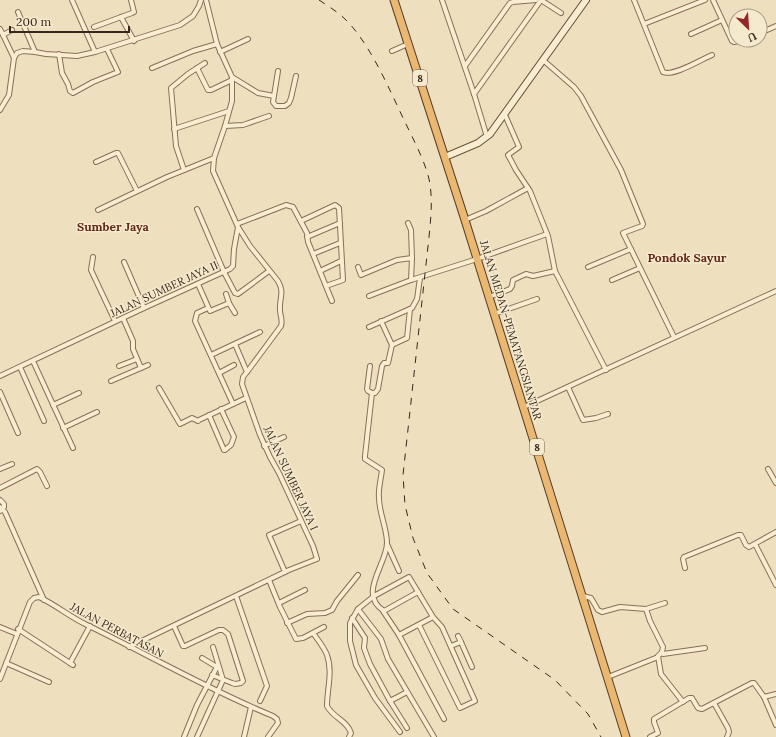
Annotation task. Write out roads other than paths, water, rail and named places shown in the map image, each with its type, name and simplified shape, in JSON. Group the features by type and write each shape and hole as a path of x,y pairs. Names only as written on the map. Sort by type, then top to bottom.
{"highway":[{"name":"JALAN MEDAN-PEMATANGSIANTAR","path":"394,0 539,454 626,737"}],"main road":[{"path":"445,157 478,143 487,137 505,115 586,0"}],"street":[{"path":"72,0 95,52"},
{"path":"94,27 134,12 131,0"},
{"path":"0,110 9,95 14,58 17,53 35,52 82,56 107,49 186,22 197,12 201,0"},
{"path":"206,0 217,44 232,79 232,101 214,158 214,176 238,226 290,205 293,207 307,233 313,254 332,301"},
{"path":"442,0 487,137"},
{"path":"464,66 510,3 536,0"},
{"path":"474,94 541,0 561,14"},
{"path":"634,0 661,68 666,73 685,68 712,54"},
{"path":"644,24 704,0"},
{"path":"713,0 728,32"},
{"path":"18,12 35,52"},
{"path":"122,17 134,41"},
{"path":"691,34 722,20"},
{"path":"0,30 14,58"},
{"path":"3,35 12,30"},
{"path":"220,52 248,39"},
{"path":"152,68 193,51 217,44"},
{"path":"392,51 408,44"},
{"path":"59,54 62,73 67,81 70,91 73,93 93,82 118,72 107,49"},
{"path":"543,60 574,87 581,96 621,170 643,222 642,226 624,233 674,337"},
{"path":"184,170 176,146 171,87 205,64"},
{"path":"197,68 208,90 211,90 232,79"},
{"path":"278,71 273,102 276,106 283,106 289,103 296,76"},
{"path":"232,79 258,93 274,96"},
{"path":"174,129 229,111"},
{"path":"505,115 519,148 508,155 528,188 547,234 555,271 606,370"},
{"path":"225,126 243,125 269,116"},
{"path":"96,162 118,153 137,191"},
{"path":"98,210 137,191 214,158"},
{"path":"465,220 486,211 528,188"},
{"path":"301,221 335,205 339,208 343,280 326,286"},
{"path":"197,209 224,272 236,294 269,271"},
{"path":"307,237 340,223"},
{"path":"408,223 411,230 411,280"},
{"name":"JALAN SUMBER JAYA I","path":"129,647 285,572 317,559 313,546 279,473 264,446 246,398 242,381 282,324 280,308 282,291 278,281 250,246 238,226"},
{"name":"JALAN SUMBER JAYA II","path":"0,376 224,272 233,266 238,226"},
{"path":"369,296 411,280 477,259 547,234"},
{"path":"313,254 340,243"},
{"path":"588,267 631,249"},
{"path":"93,257 91,270 115,322"},
{"path":"358,267 361,275 397,260 412,258"},
{"path":"320,271 341,261"},
{"path":"124,262 144,308"},
{"path":"612,280 640,268"},
{"path":"489,298 510,289 513,280 524,274 533,276 555,271"},
{"path":"369,327 410,309 415,304 417,299 420,278"},
{"path":"198,284 208,308 211,311 229,302"},
{"path":"524,407 776,291"},
{"path":"226,294 235,313"},
{"path":"494,314 537,299"},
{"path":"208,308 197,313 195,321 233,404"},
{"path":"392,345 408,337 410,309"},
{"path":"123,318 133,341 133,349 141,368"},
{"path":"372,393 377,392 382,366 388,363 392,345 381,321"},
{"path":"211,355 260,332"},
{"path":"235,344 247,372"},
{"path":"119,366 137,359"},
{"path":"33,361 73,448"},
{"path":"111,381 148,365"},
{"path":"219,373 234,365"},
{"path":"370,366 367,389 368,392 372,393"},
{"path":"20,367 44,421"},
{"path":"568,387 583,420 608,414"},
{"path":"160,388 180,424 192,418 198,421 246,398"},
{"path":"0,392 18,433"},
{"path":"53,404 79,393"},
{"path":"372,393 365,457 382,470 378,497 387,544 399,571"},
{"path":"209,415 225,450 231,445 234,437 222,409"},
{"path":"64,428 97,412"},
{"path":"264,446 284,436"},
{"path":"0,469 12,464"},
{"path":"0,488 37,469 47,486"},
{"path":"768,469 776,483"},
{"path":"0,500 4,504 1,509 5,512 44,600"},
{"path":"285,572 269,535 301,521"},
{"path":"685,568 684,557 738,535 741,535 747,546 751,546 776,532"},
{"path":"387,544 374,584 375,600 399,635 444,719"},
{"path":"755,544 776,585"},
{"path":"287,622 307,614 325,613 332,610 337,601 358,575"},
{"path":"400,732 375,698 356,665 350,640 350,623 358,609 374,596 409,577 433,617 442,627 475,701 460,708 419,625"},
{"path":"269,580 278,603 296,639 303,638 324,627"},
{"path":"278,603 305,590"},
{"path":"383,611 418,592"},
{"path":"236,596 267,686 260,701"},
{"path":"583,596 591,598 598,610 602,612 620,606 646,609 665,602"},
{"path":"0,677 17,632 32,599 36,597 44,600"},
{"name":"JALAN PERBATASAN","path":"44,600 129,647 251,707 273,716 278,723 268,737"},
{"path":"358,609 381,639 388,660 434,737"},
{"path":"608,677 658,657 658,655 662,652 663,647 650,622 646,609"},
{"path":"399,635 433,617"},
{"path":"352,618 365,638 364,648 370,664 390,701 407,728"},
{"path":"0,627 17,632 72,664 90,626"},
{"path":"174,626 181,644 185,646 219,630 226,631 230,638 242,681 241,683 235,684 212,675"},
{"path":"313,633 327,654 330,675 328,709 349,727 351,733 349,737"},
{"path":"458,636 472,667"},
{"path":"451,646 461,642"},
{"path":"197,737 223,680 217,666 213,647"},
{"path":"662,652 665,655 705,648"},
{"path":"658,657 660,674 683,702"},
{"path":"202,658 217,666"},
{"path":"6,663 49,682"},
{"path":"184,737 189,722 217,666"},
{"path":"650,737 658,733 654,719 683,702 691,698 700,709 752,683 754,683 764,697 776,725"},
{"path":"390,701 407,692"},
{"path":"764,697 776,694"},
{"path":"714,703 728,728 729,732 727,737"},
{"path":"244,737 251,707"}],"railway":[{"path":"319,0 346,20 364,42 372,55 418,150 429,179 431,200 430,222 403,475 405,505 413,538 427,573 453,609 555,680 588,714 601,737"}],"district":[{"name":"Sumber Jaya","path":"113,227"},
{"name":"Pondok Sayur","path":"687,258"}]}
